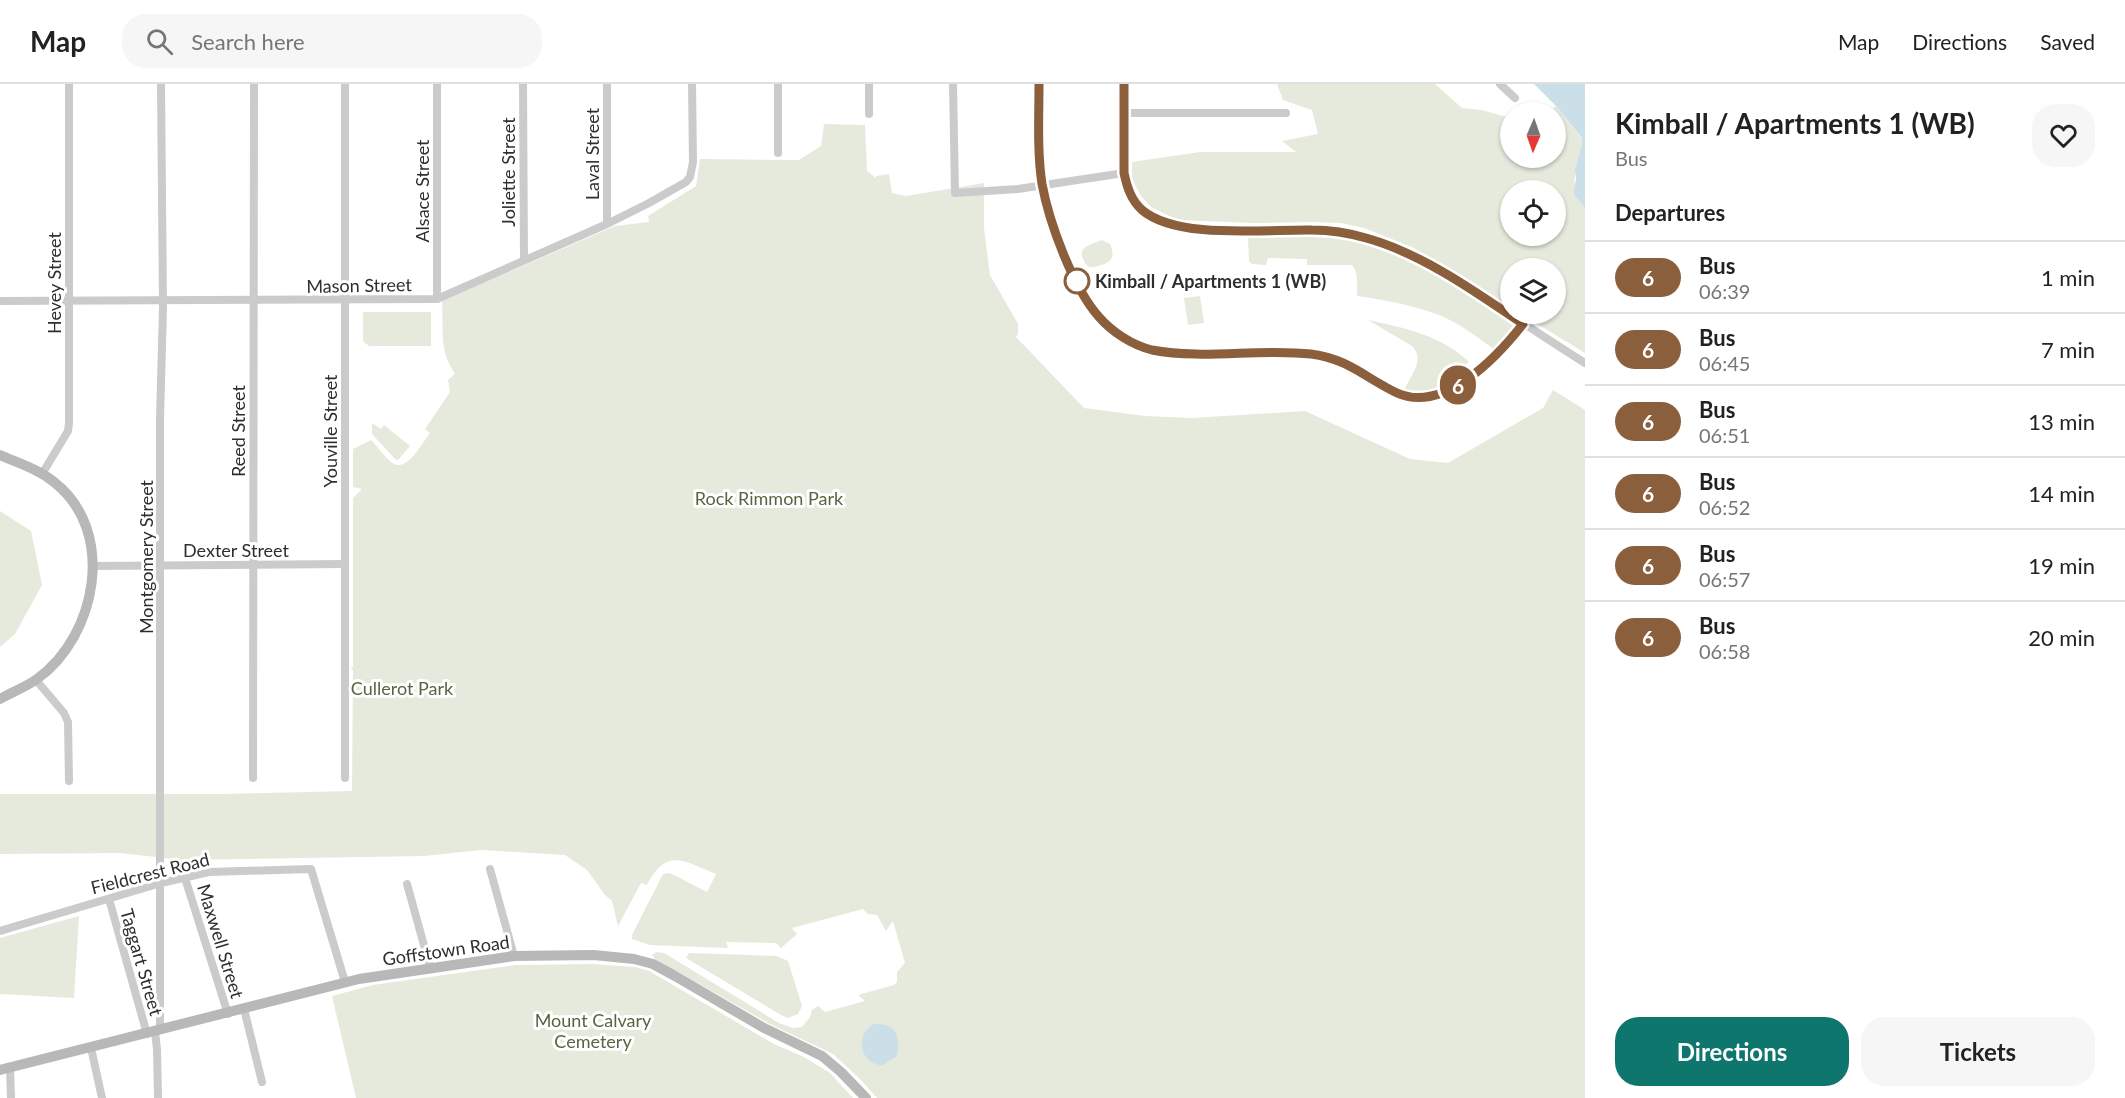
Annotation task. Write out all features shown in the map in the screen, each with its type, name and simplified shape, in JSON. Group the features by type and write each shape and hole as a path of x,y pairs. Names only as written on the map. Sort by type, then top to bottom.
{"main road":[{"path":"0,455 42,474 62,490 80,515 90,540 92,566 89,599 76,632 62,654 36,680 0,699"},
{"name":"Goffstown Road","path":"5,1069 228,1014 345,982 430,967 514,956 613,956 653,964 764,1028 822,1056 866,1098"}],"street":[{"name":"Hevey Street","path":"42,474 68,431 69,84"},
{"name":"Montgomery Street","path":"154,1032 161,883 160,419 163,300 161,84"},
{"name":"Reed Street","path":"253,778 254,84"},
{"name":"Youville Street","path":"345,84 345,778"},
{"name":"Alsace Street","path":"437,84 437,299"},
{"name":"Joliette Street","path":"523,84 524,260"},
{"name":"Laval Street","path":"607,84 607,224"},
{"name":"Mason Street","path":"0,301 437,299 607,224 686,182 690,177 693,162 692,84"},
{"path":"778,84 778,153"},
{"path":"869,84 869,114"},
{"path":"953,84 955,193 996,191 1124,173"},
{"path":"1039,84 1039,143 1043,185 1060,242 1090,304 1100,319 1113,331 1144,347 1170,352 1308,354 1335,358 1396,392 1421,399 1454,388 1489,360 1523,324 1585,363"},
{"path":"1124,84 1126,185 1134,202 1149,215 1165,222 1200,229 1314,230 1366,237 1399,249 1422,261 1500,310"},
{"path":"1500,84 1515,98"},
{"path":"1124,113 1286,113"},
{"name":"Dexter Street","path":"92,566 345,564"},
{"path":"36,680 64,712 68,722 69,781"},
{"name":"Fieldcrest Road","path":"0,931 161,883 218,871 311,869 345,982"},
{"path":"490,869 514,956"},
{"name":"Maxwell Street","path":"185,878 228,1014"},
{"path":"408,884 430,967"},
{"name":"Taggart Street","path":"109,899 154,1032"},
{"path":"244,1009 262,1082"},
{"path":"154,1032 158,1098"},
{"path":"92,1048 102,1098"},
{"path":"5,1069 11,1098"}],"green space":[{"path":"1277,84 1435,84 1462,108 1500,115 1500,168 1566,168 1566,119 1583,140 1574,182 1575,190 1585,208 1585,353 1537,324 1566,324 1566,258 1500,258 1500,301 1414,248 1364,228 1341,223 1177,220 1151,207 1141,196 1132,179 1132,162 1200,152 1296,152 1282,141 1318,134 1312,110 1283,100"},
{"path":"824,124 865,125 867,171 876,178 876,176 889,174 892,193 906,196 984,183 984,228 990,275 1018,324 1016,337 1084,408 1145,416 1192,418 1305,411 1410,459 1448,463 1543,408 1553,390 1585,410 1585,1098 877,1098 833,1054 770,1024 655,959 652,955 656,952 664,953 779,1023 793,1028 802,1027 810,1017 812,1010 818,1006 825,1012 865,1001 858,995 894,985 897,982 897,972 905,963 893,921 886,931 877,915 868,914 863,909 792,928 797,934 781,948 776,943 726,942 728,948 650,945 632,939 632,935 663,874 670,873 707,892 716,874 685,862 669,861 654,873 647,885 641,883 618,926 612,901 587,870 565,855 481,850 424,856 183,860 120,853 0,854 0,794 220,794 352,791 353,498 362,489 353,487 353,449 371,440 391,462 397,465 402,464 413,456 430,433 425,429 450,392 448,380 455,374 444,347 442,301 615,226 649,222 648,216 696,186 700,159 799,160 821,146"},
{"path":"1312,233 1358,238 1414,259 1500,313 1500,324 1513,324 1513,328 1494,349 1461,326 1439,315 1399,303 1357,296 1357,276 1352,265 1307,265 1307,259 1268,258 1266,265 1252,264 1249,261 1248,237 1250,234"},
{"path":"1102,240 1110,244 1112,258 1105,264 1089,266 1085,263 1082,252 1090,245"},
{"path":"1200,296 1204,323 1188,325 1184,298"},
{"path":"363,312 431,312 431,346 369,346 363,341"},
{"path":"1368,320 1422,334 1447,345 1469,362 1452,375 1455,382 1430,393 1410,392 1405,388 1416,367 1416,351 1412,346"},
{"path":"372,423 381,429 384,425 410,446 398,460 372,434"},
{"path":"0,511 31,531 42,585 15,634 0,647"},
{"path":"79,916 74,998 0,994 0,938"},
{"path":"689,953 777,956 788,961 802,1006 798,1014 788,1018 781,1015 686,958"},
{"name":"Mount Calvary Cemetery","path":"593,964 635,967 649,971 774,1044 804,1057 830,1073 853,1098 356,1098 332,996 373,985 516,965"}],"water":[{"path":"1534,84 1585,84 1585,208 1574,194 1575,170 1582,138 1566,118 1566,102 1552,102"},
{"path":"874,1024 892,1028 897,1037 897,1056 883,1065 869,1061 862,1049 863,1035"}],"bus line":[{"name":"6","path":"1039,84 1040,165 1050,214 1060,242 1081,289 1100,319 1120,336 1136,344 1152,350 1170,352 1308,354 1335,358 1404,396 1421,399 1430,398 1454,388 1502,348 1523,324 1422,261 1399,249 1366,237 1314,230 1200,229 1182,227 1149,215 1134,202 1126,185 1122,158 1124,84"}],"place":[{"name":"Kimball / Apartments 1 (WB)","path":"1077,281"}],"park label":[{"name":"Rock Rimmon Park","path":"769,498"},
{"name":"Cullerot Park","path":"402,688"}]}
